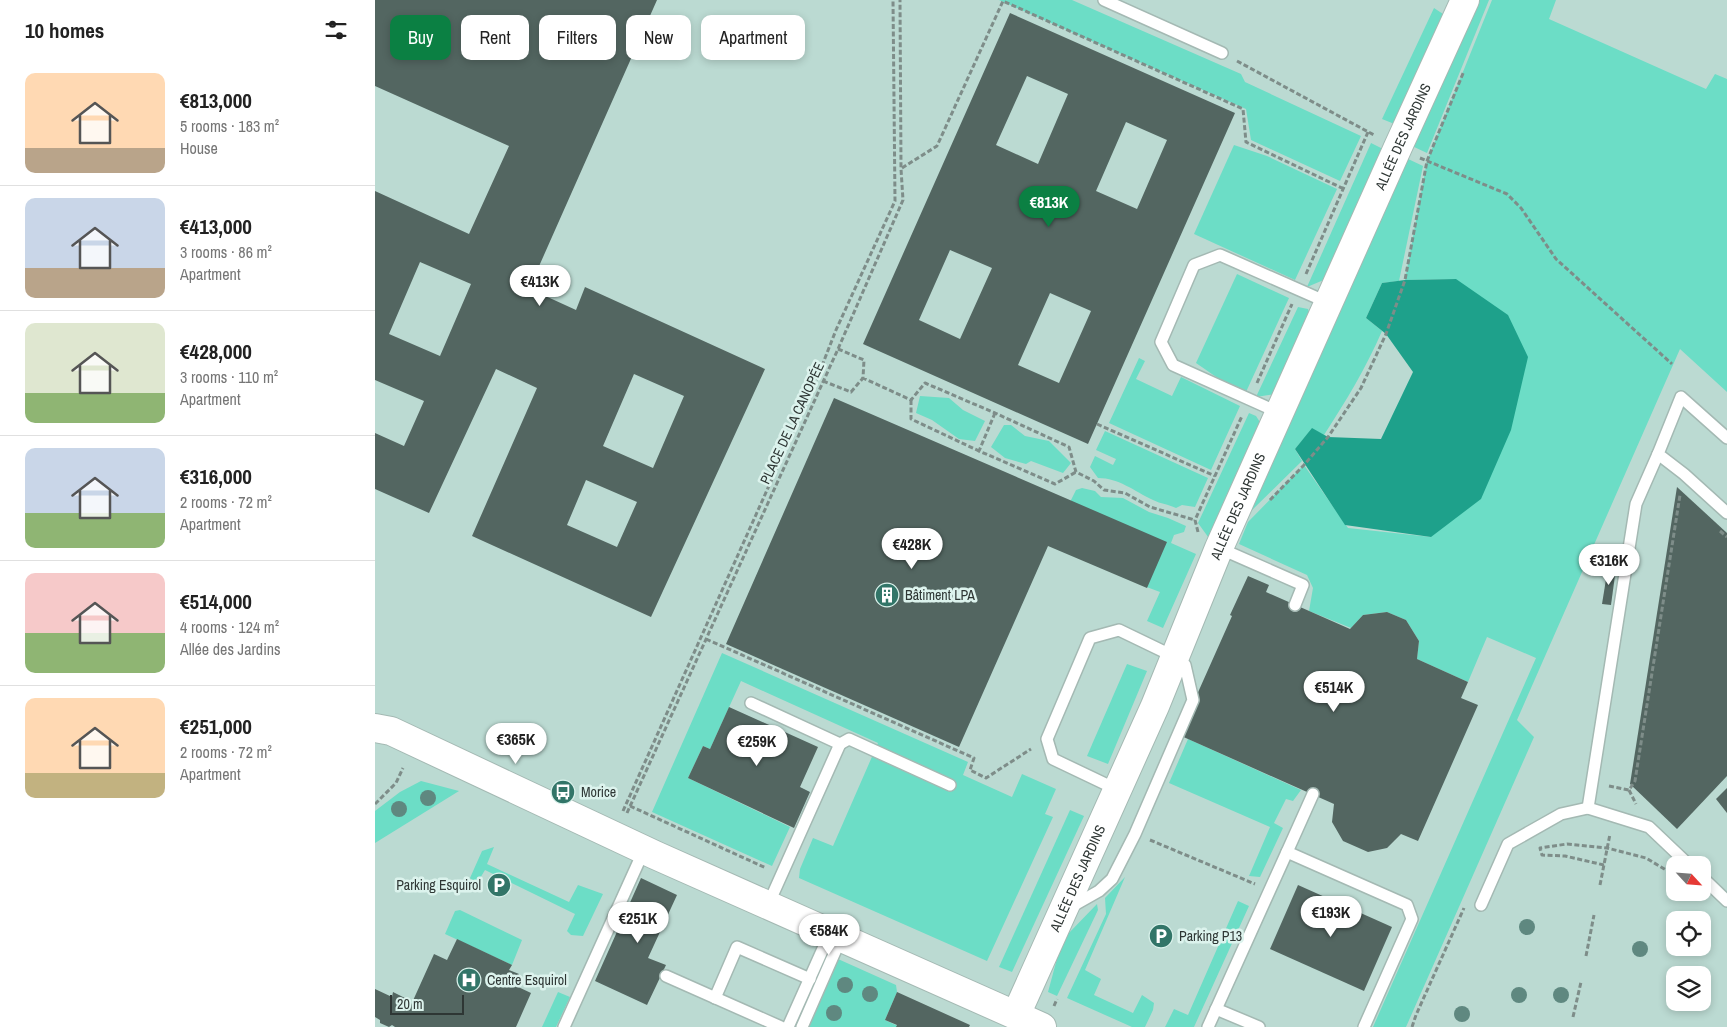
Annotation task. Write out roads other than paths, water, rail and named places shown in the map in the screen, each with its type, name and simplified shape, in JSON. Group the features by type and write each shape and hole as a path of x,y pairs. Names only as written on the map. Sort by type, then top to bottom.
{"street":[{"name":"ALLÉE DES JARDINS","path":"1016,1015 1118,790 1175,657 1210,544 1280,413 1465,0"},
{"path":"383,729 624,840 1043,1027"}],"lane":[{"path":"1104,0 1222,53"},
{"path":"1280,413 1173,365 1161,342 1194,265 1220,255 1329,303"},
{"path":"1588,808 1636,504 1681,397 1727,438"},
{"path":"1658,454 1684,474 1727,513"},
{"path":"1210,544 1303,585 1295,605"},
{"path":"1063,912 1099,891 1112,879 1135,834 1193,700 1185,665 1175,657 1119,630 1090,638 1047,739 1053,759 1118,790"},
{"path":"751,703 839,744"},
{"path":"768,905 839,744 849,739 950,785"},
{"path":"1208,1027 1313,794"},
{"path":"1481,905 1508,844 1561,814 1588,808 1649,827 1680,856"},
{"path":"564,1027 624,840"},
{"path":"1287,852 1407,905 1412,919 1364,1027"},
{"path":"1711,886 1727,901"},
{"path":"787,1027 810,979 836,935"},
{"path":"802,1027 836,935"},
{"path":"715,998 737,947 810,979"},
{"path":"666,976 781,1027"},
{"path":"1216,1009 1259,1027"}],"place":[{"name":"Bâtiment LPA","path":"887,595"},
{"name":"Morice","path":"563,792"},
{"name":"Parking Esquirol","path":"499,885"},
{"name":"Parking P13","path":"1161,936"},
{"name":"Centre Esquirol","path":"469,980"}]}
